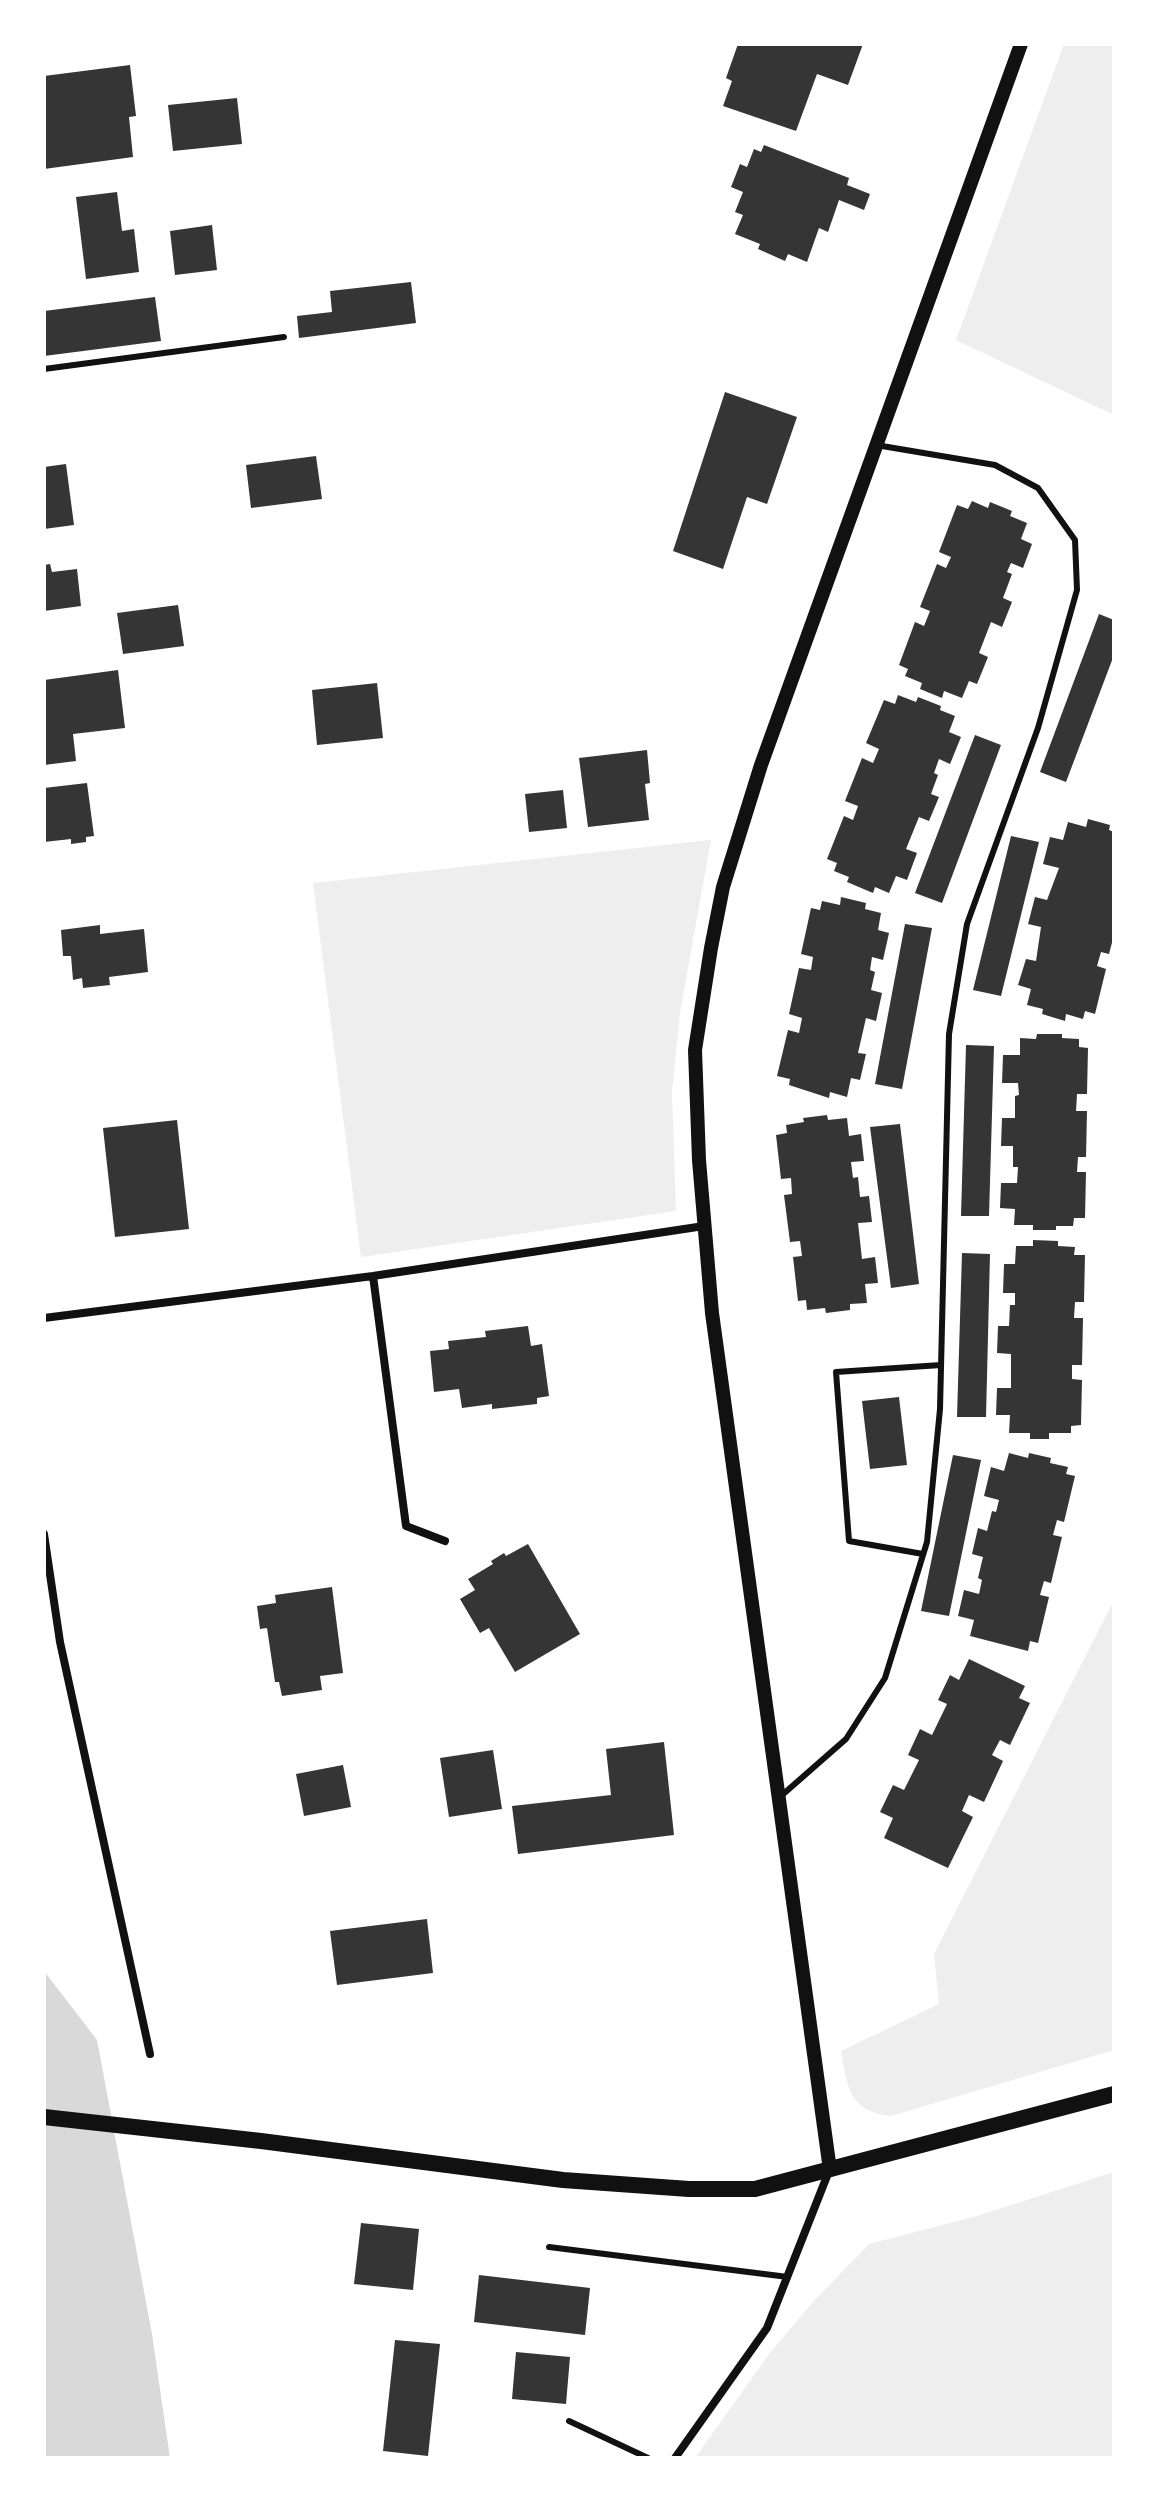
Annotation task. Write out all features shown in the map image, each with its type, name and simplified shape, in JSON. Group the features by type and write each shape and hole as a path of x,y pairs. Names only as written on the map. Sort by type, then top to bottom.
{"main road":[{"path":"44,2117 563,2180 689,2189 755,2189 1114,2094"}],"street":[{"path":"675,2458 767,2328 830,2170 725,1420 704,1226 695,1050 723,887 766,751 1021,44"},
{"path":"44,1318 373,1276 704,1226"},
{"path":"373,1276 406,1526 445,1541"},
{"path":"44,1534 58,1630 150,2054"}],"lane":[{"path":"44,369 284,337"},
{"path":"778,1798 846,1739 885,1678 927,1542 940,1409 949,1034 967,924 1038,728 1077,590 1075,540 1038,488 995,465 875,445"},
{"path":"923,1554 849,1541 836,1372 941,1365"},
{"path":"549,2247 788,2277"},
{"path":"569,2421 648,2458"}],"shaded area":[{"path":"1064,44 1114,44 1114,415 956,340"},
{"path":"711,840 680,1013 672,1092 676,1211 361,1257 313,883"},
{"path":"1114,1600 1114,2050 891,2116 866,2109 858,2103 848,2086 841,2051 939,2004 934,1954"},
{"path":"44,1971 97,2040 152,2334 170,2458 44,2458"},
{"path":"1114,2172 1114,2458 695,2458 770,2353 812,2303 869,2244 977,2216"}],"building":[{"path":"738,44 863,44 848,85 817,74 796,131 723,106 732,81 726,78"},
{"path":"130,65 136,116 129,117 133,157 44,169 44,76"},
{"path":"237,98 242,144 173,151 168,105"},
{"path":"764,145 849,178 847,185 870,194 864,210 839,200 828,232 819,228 807,262 788,254 785,261 758,249 760,244 735,234 743,215 735,212 743,192 731,187 740,164 747,167 754,149 761,152"},
{"path":"117,192 122,231 134,229 139,272 86,279 76,197"},
{"path":"212,225 217,270 175,275 170,231"},
{"path":"411,282 416,323 299,338 297,316 332,312 330,291"},
{"path":"155,297 161,341 44,356 44,311"},
{"path":"725,392 797,417 767,504 747,497 723,569 673,551"},
{"path":"316,456 322,499 251,508 246,465"},
{"path":"66,464 74,525 44,529 44,467"},
{"path":"972,501 988,508 990,502 1012,511 1010,516 1027,523 1021,539 1032,544 1023,568 1011,563 1007,572 1012,574 1003,598 1012,602 1002,627 991,622 979,653 988,657 977,684 969,681 962,698 944,691 942,698 920,689 922,683 905,676 908,669 899,665 915,622 924,626 930,611 920,607 937,564 946,568 951,557 939,552 957,505 968,509"},
{"path":"50,564 52,572 77,569 81,606 44,611 44,565"},
{"path":"178,605 184,646 123,654 117,613"},
{"path":"1099,614 1114,620 1114,655 1066,782 1040,772"},
{"path":"118,670 125,728 73,734 76,761 44,765 44,680"},
{"path":"377,683 383,738 317,745 312,690"},
{"path":"898,695 916,702 918,697 941,706 940,710 955,716 949,732 961,737 950,764 939,759 934,773 938,775 931,794 939,797 929,821 919,817 906,849 917,853 907,880 896,876 889,893 875,887 873,893 847,882 849,877 834,871 837,863 827,859 844,816 853,820 858,806 845,801 862,758 873,763 879,749 866,743 884,700 895,704"},
{"path":"975,735 1001,745 942,903 915,893"},
{"path":"647,750 650,783 645,784 649,820 588,827 579,758"},
{"path":"87,783 94,836 86,837 86,842 71,844 71,839 44,842 44,788"},
{"path":"563,790 567,828 529,832 525,794"},
{"path":"1088,819 1110,825 1109,830 1114,832 1114,935 1109,954 1101,952 1097,966 1106,969 1095,1014 1085,1011 1083,1019 1066,1014 1065,1021 1042,1014 1043,1009 1027,1005 1031,989 1018,985 1026,959 1036,961 1041,927 1028,924 1035,897 1047,900 1059,868 1043,864 1050,837 1063,840 1068,822 1086,827"},
{"path":"1011,836 1039,842 1001,996 973,990"},
{"path":"841,897 866,903 865,909 881,913 878,930 889,933 883,960 872,957 870,970 875,972 871,990 882,993 876,1021 866,1018 858,1053 866,1054 860,1080 851,1078 847,1097 830,1092 829,1098 789,1085 790,1079 777,1076 788,1030 799,1033 802,1018 789,1014 799,968 811,970 813,957 801,954 811,908 820,910 822,901 840,905"},
{"path":"905,924 932,928 902,1089 875,1084"},
{"path":"100,925 100,934 144,929 148,972 109,977 110,985 83,988 82,978 73,980 71,956 63,956 61,930"},
{"path":"1037,1034 1062,1034 1062,1038 1079,1039 1079,1047 1088,1048 1087,1094 1077,1094 1076,1111 1087,1111 1086,1157 1078,1157 1077,1172 1086,1172 1085,1218 1074,1218 1073,1226 1056,1226 1056,1230 1033,1230 1033,1225 1014,1225 1015,1209 1000,1208 1001,1183 1017,1183 1018,1167 1013,1167 1013,1146 1001,1146 1002,1118 1015,1118 1015,1096 1019,1095 1018,1083 1002,1083 1003,1055 1020,1055 1020,1038 1036,1039"},
{"path":"966,1045 994,1046 989,1216 961,1216"},
{"path":"827,1115 828,1120 847,1118 849,1136 861,1134 864,1161 851,1162 853,1178 858,1177 860,1197 869,1196 872,1222 858,1223 862,1259 875,1257 878,1283 865,1284 867,1303 850,1304 850,1310 826,1313 825,1308 807,1310 806,1300 798,1301 793,1257 802,1256 800,1241 790,1242 784,1195 792,1194 791,1178 781,1179 776,1135 787,1133 786,1125 804,1122 803,1118"},
{"path":"177,1120 189,1229 115,1237 103,1128"},
{"path":"900,1124 919,1284 891,1288 870,1127"},
{"path":"1033,1240 1058,1241 1058,1246 1075,1247 1074,1255 1085,1255 1084,1302 1075,1302 1074,1318 1083,1318 1082,1365 1072,1365 1072,1379 1082,1380 1081,1425 1071,1426 1071,1433 1049,1433 1049,1439 1030,1439 1030,1433 1009,1433 1010,1415 996,1415 997,1388 1011,1388 1011,1354 997,1353 998,1326 1009,1326 1010,1305 1015,1305 1015,1293 1003,1293 1004,1264 1015,1264 1016,1246 1033,1246"},
{"path":"962,1253 990,1254 986,1417 957,1417"},
{"path":"528,1326 531,1346 542,1344 549,1396 537,1398 537,1404 492,1409 492,1404 462,1408 459,1389 434,1392 430,1351 449,1349 448,1341 486,1337 485,1331"},
{"path":"899,1397 907,1465 870,1469 862,1401"},
{"path":"1009,1453 1028,1458 1029,1453 1051,1458 1050,1463 1068,1467 1066,1474 1075,1476 1064,1522 1057,1520 1053,1535 1062,1537 1051,1583 1044,1581 1040,1595 1049,1597 1038,1643 1030,1641 1028,1651 970,1636 974,1620 958,1616 964,1590 979,1594 982,1580 978,1578 983,1557 972,1554 978,1528 987,1531 992,1511 996,1512 999,1500 984,1496 991,1467 1004,1471"},
{"path":"953,1455 981,1460 949,1616 921,1611"},
{"path":"528,1544 580,1634 515,1672 489,1628 480,1633 460,1599 475,1590 468,1579 493,1564 491,1561 504,1553 506,1556"},
{"path":"332,1587 343,1673 320,1676 322,1690 282,1696 279,1682 275,1682 267,1628 260,1629 257,1606 276,1603 275,1595"},
{"path":"969,1659 1025,1686 1019,1698 1030,1703 1010,1745 1000,1740 992,1755 1003,1761 984,1802 969,1795 962,1811 973,1817 948,1868 884,1838 893,1818 880,1812 893,1785 904,1790 919,1760 908,1755 920,1729 932,1735 947,1704 938,1700 950,1675 959,1680"},
{"path":"664,1742 674,1835 518,1854 512,1806 611,1795 606,1749"},
{"path":"493,1750 502,1809 449,1817 440,1758"},
{"path":"343,1765 351,1807 304,1816 296,1774"},
{"path":"427,1919 433,1973 337,1985 330,1931"},
{"path":"361,2223 419,2229 413,2290 354,2284"},
{"path":"479,2275 590,2288 585,2335 474,2322"},
{"path":"395,2340 440,2344 428,2456 383,2451"},
{"path":"516,2352 570,2357 566,2404 512,2399"}]}
